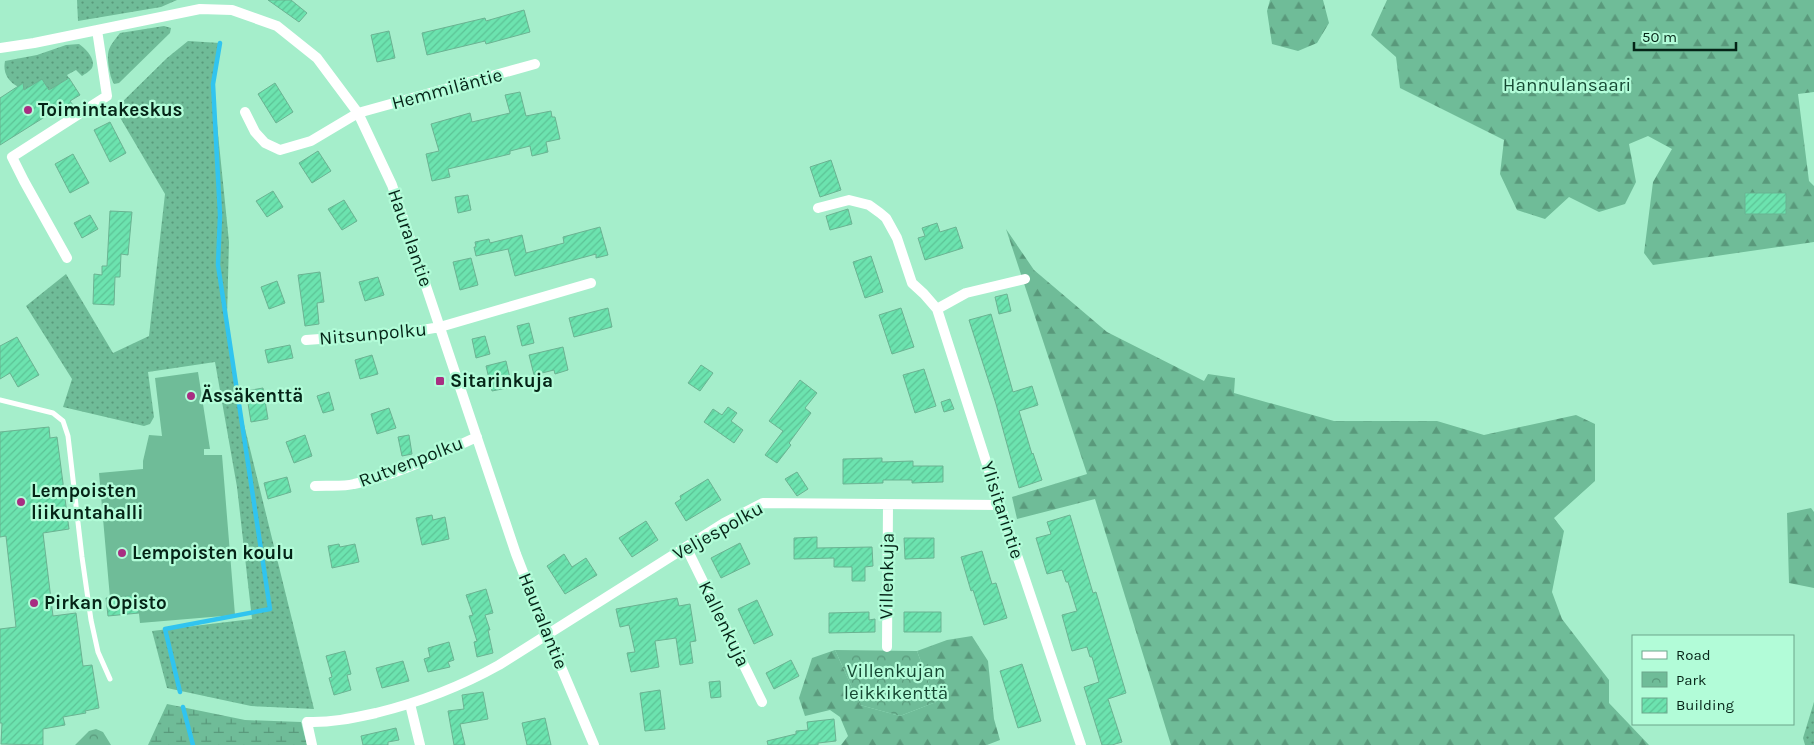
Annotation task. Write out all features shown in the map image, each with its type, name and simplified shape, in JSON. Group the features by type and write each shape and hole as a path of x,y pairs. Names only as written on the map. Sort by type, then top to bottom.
{"street":[{"name":"Hauralantie","path":"0,48 97,30 201,4 232,10 277,26 317,58 358,113 392,185 516,554 547,634 594,745"},
{"path":"67,258 12,157 107,96 97,30"},
{"name":"Hemmiläntie","path":"245,112 255,132 264,143 280,150 311,141 358,113 535,64"},
{"name":"Ylisitarintie","path":"818,208 849,200 869,205 880,212 886,218 897,238 912,283 937,309 1000,505 1081,745"},
{"path":"937,309 966,293 1025,279"},
{"path":"440,327 591,283"},
{"name":"Nitsunpolku","path":"306,340 406,333 440,327"},
{"name":"Rutvenpolku","path":"315,486 352,485 379,478 477,437"},
{"name":"Veljespolku","path":"312,745 307,722 341,721 410,704 469,682 724,523 763,503 1000,505"},
{"name":"Villenkuja","path":"887,646 888,505"},
{"name":"Kallenkuja","path":"686,547 762,702"},
{"path":"410,704 420,745"}],"lane":[{"path":"0,400 53,413 63,421 68,436 82,557 92,620 98,652 110,679"}],"green space":[{"path":"77,0 177,0 161,7 78,21"},
{"path":"1270,0 1323,0 1329,23 1317,43 1298,51 1272,44 1267,11"},
{"name":"Hannulansaari","path":"1387,0 1814,0 1814,92 1798,94 1809,181 1814,186 1814,242 1653,265 1644,253 1653,182 1672,149 1648,136 1629,144 1636,182 1625,204 1599,212 1569,197 1545,219 1517,210 1500,174 1504,140 1400,88 1396,57 1371,35"},
{"path":"164,26 171,28 170,33 119,83 114,84 109,70 108,53 111,45 120,33"},
{"path":"188,41 220,43 213,84 229,242 227,316 229,348 236,392 314,709 251,706 167,688 152,631 252,619 237,487 215,362 148,372 154,417 150,424 144,426 63,407 72,379 26,306 66,274 113,353 149,336 165,194 115,109 167,58"},
{"path":"79,44 87,51 93,61 92,68 82,76 76,70 67,75 69,78 56,86 41,91 25,90 18,87 7,77 5,61 37,55 66,45"},
{"path":"1006,229 1034,270 1107,332 1204,381 1208,374 1235,378 1234,393 1334,421 1437,421 1484,435 1576,415 1595,424 1595,481 1554,518 1564,531 1552,592 1562,619 1609,680 1609,703 1649,745 1171,745 1095,499 1017,519 1012,497 1087,474"},
{"path":"198,372 210,449 204,449 204,455 222,455 235,615 140,623 137,596 110,598 99,473 143,469 149,435 162,436 155,378"},
{"path":"1811,508 1814,512 1814,588 1789,583 1787,513"},
{"path":"972,636 988,661 994,719 1000,740 987,745 841,745 848,736 840,717 830,710 805,716 799,698 812,658 835,650 860,705 900,716 936,702 917,651 947,640"},
{"name":"Villenkujan leikkikenttä","path":"835,650 917,651 936,702 900,716 860,705"},
{"path":"1814,702 1814,745 1805,745 1803,738"},
{"path":"167,704 245,720 301,722 307,745 148,745"},
{"path":"96,729 103,732 111,745 75,745 89,731"}],"building":[{"path":"268,0 291,0 307,13 299,22"},
{"path":"524,10 530,32 486,44 485,41 427,55 422,33 485,18 486,21"},
{"path":"389,31 395,58 377,62 371,35"},
{"name":"Toimintakeskus","path":"69,78 80,95 70,101 73,105 61,112 59,108 0,145 0,98 23,83 24,90 42,79 49,90"},
{"path":"275,83 293,112 276,123 258,94"},
{"path":"520,92 526,116 551,111 552,117 555,117 560,139 546,142 548,152 532,156 530,146 510,151 510,154 448,169 450,177 432,181 426,154 439,151 431,124 470,113 472,122 510,113 505,95"},
{"path":"110,122 126,153 110,162 94,130"},
{"path":"318,151 331,171 312,183 299,163"},
{"path":"73,154 89,183 70,193 55,164"},
{"path":"831,160 841,190 820,197 810,167"},
{"path":"273,191 283,207 267,217 256,201"},
{"path":"1745,193 1786,193 1786,214 1745,214"},
{"path":"468,195 471,210 458,213 455,197"},
{"path":"344,200 357,221 342,230 328,209"},
{"path":"848,209 852,224 830,230 826,216"},
{"path":"110,211 132,212 128,255 121,254 120,277 115,277 114,305 93,304 94,274 102,275 102,266 107,266"},
{"path":"90,215 98,229 82,238 74,223"},
{"path":"937,223 940,232 956,227 963,248 925,260 918,238 925,236 922,228"},
{"path":"600,227 608,255 596,258 596,254 515,276 508,249 476,256 474,247 476,247 475,242 489,239 490,243 522,235 526,253 564,243 563,237"},
{"path":"871,256 883,292 865,298 853,262"},
{"path":"471,258 478,285 460,290 453,262"},
{"path":"320,272 324,302 317,303 319,324 305,326 298,275"},
{"path":"378,277 384,295 365,301 359,282"},
{"path":"277,281 285,303 269,309 261,287"},
{"path":"1007,294 1011,311 999,314 995,297"},
{"path":"608,308 612,327 574,337 569,318"},
{"path":"901,308 914,347 892,354 879,315"},
{"path":"991,314 1013,392 1032,386 1038,405 1019,411 1042,480 1019,488 996,404 969,320"},
{"path":"529,323 534,343 522,346 517,326"},
{"path":"485,336 490,354 476,358 472,339"},
{"path":"17,337 39,375 18,387 10,373 0,379 0,346"},
{"path":"290,345 293,358 268,363 265,350"},
{"path":"563,347 568,370 555,374 554,370 534,375 529,355"},
{"path":"372,355 378,374 360,379 355,360"},
{"path":"506,361 512,387 492,391 486,366"},
{"path":"701,365 713,373 700,391 688,383"},
{"path":"924,369 936,406 915,413 903,375"},
{"path":"800,380 817,393 805,408 811,413 777,463 765,455 783,431 769,421"},
{"path":"263,388 268,419 251,422 246,391"},
{"path":"329,392 334,410 323,413 317,396"},
{"path":"950,399 954,409 944,412 941,402"},
{"path":"728,407 737,413 731,421 743,430 734,443 704,422 713,409 722,415"},
{"path":"389,408 396,428 377,434 371,414"},
{"path":"49,427 50,438 57,437 69,529 43,533 53,616 76,613 83,666 92,665 99,708 85,711 86,713 63,717 65,725 43,729 43,745 1,744 0,629 16,627 6,536 0,537 0,432"},
{"path":"305,435 312,456 294,463 286,442"},
{"path":"409,435 412,454 402,456 398,437"},
{"path":"882,458 882,462 913,461 913,466 943,466 943,482 912,483 912,480 883,480 883,483 843,484 843,459"},
{"path":"797,472 808,489 797,496 785,479"},
{"path":"287,477 291,492 268,499 264,483"},
{"path":"708,479 721,500 686,521 675,503 681,499 680,496"},
{"path":"432,515 433,520 445,517 449,539 422,545 416,518"},
{"path":"1070,515 1093,593 1096,592 1126,693 1108,699 1122,742 1112,745 1102,745 1084,687 1099,682 1092,657 1090,657 1087,647 1072,651 1062,615 1077,611 1068,582 1066,582 1062,570 1047,574 1036,538 1051,534 1047,522"},
{"path":"646,521 658,540 632,557 619,538"},
{"path":"817,537 817,548 872,547 873,566 865,567 865,581 852,581 852,567 834,567 834,558 794,559 794,538"},
{"path":"904,538 934,538 934,558 905,559"},
{"path":"740,543 750,564 721,578 711,558"},
{"path":"339,544 340,547 355,544 359,562 332,568 328,546"},
{"path":"982,551 992,584 996,583 1007,618 984,625 961,557"},
{"path":"564,554 572,567 586,558 597,575 565,594 547,566"},
{"path":"486,589 493,613 485,615 490,630 488,630 493,653 477,657 474,642 477,641 469,616 473,615 466,595"},
{"path":"138,595 139,613 108,616 106,598"},
{"path":"677,598 679,606 690,604 696,641 690,642 693,663 680,665 676,638 655,641 659,667 631,672 627,653 635,652 629,625 620,627 616,609"},
{"path":"757,600 773,635 754,644 738,609"},
{"path":"869,612 869,620 875,619 875,632 829,633 829,613"},
{"path":"904,612 941,612 941,632 904,632"},
{"path":"449,642 454,660 448,662 450,667 428,672 424,659 430,657 428,648"},
{"path":"345,651 351,674 347,675 351,690 334,695 329,678 332,677 326,656"},
{"path":"791,660 799,676 774,689 766,673"},
{"path":"403,661 409,681 382,688 376,668"},
{"path":"1022,664 1041,721 1018,728 1000,671"},
{"path":"720,681 721,697 711,698 709,682"},
{"path":"660,690 665,729 645,731 640,693"},
{"path":"483,692 488,719 460,724 465,745 454,745 448,711 464,709 462,695"},
{"path":"545,718 551,745 527,745 522,723"},
{"path":"834,719 836,741 818,743 818,745 768,745 767,741 796,734 796,731 808,730 807,722"},
{"path":"396,728 399,740 388,742 388,745 363,745 361,736"}],"waterway":[{"path":"180,692 165,629 270,609 218,265 220,215 213,84 220,43"},
{"path":"183,707 193,745"}],"place":[{"name":"Toimintakeskus","path":"28,110"},
{"name":"Sitarinkuja","path":"440,381"},
{"name":"Ässäkenttä","path":"191,396"},
{"name":"Lempoisten liikuntahalli","path":"21,502"},
{"name":"Lempoisten koulu","path":"122,553"},
{"name":"Pirkan Opisto","path":"34,603"}]}
